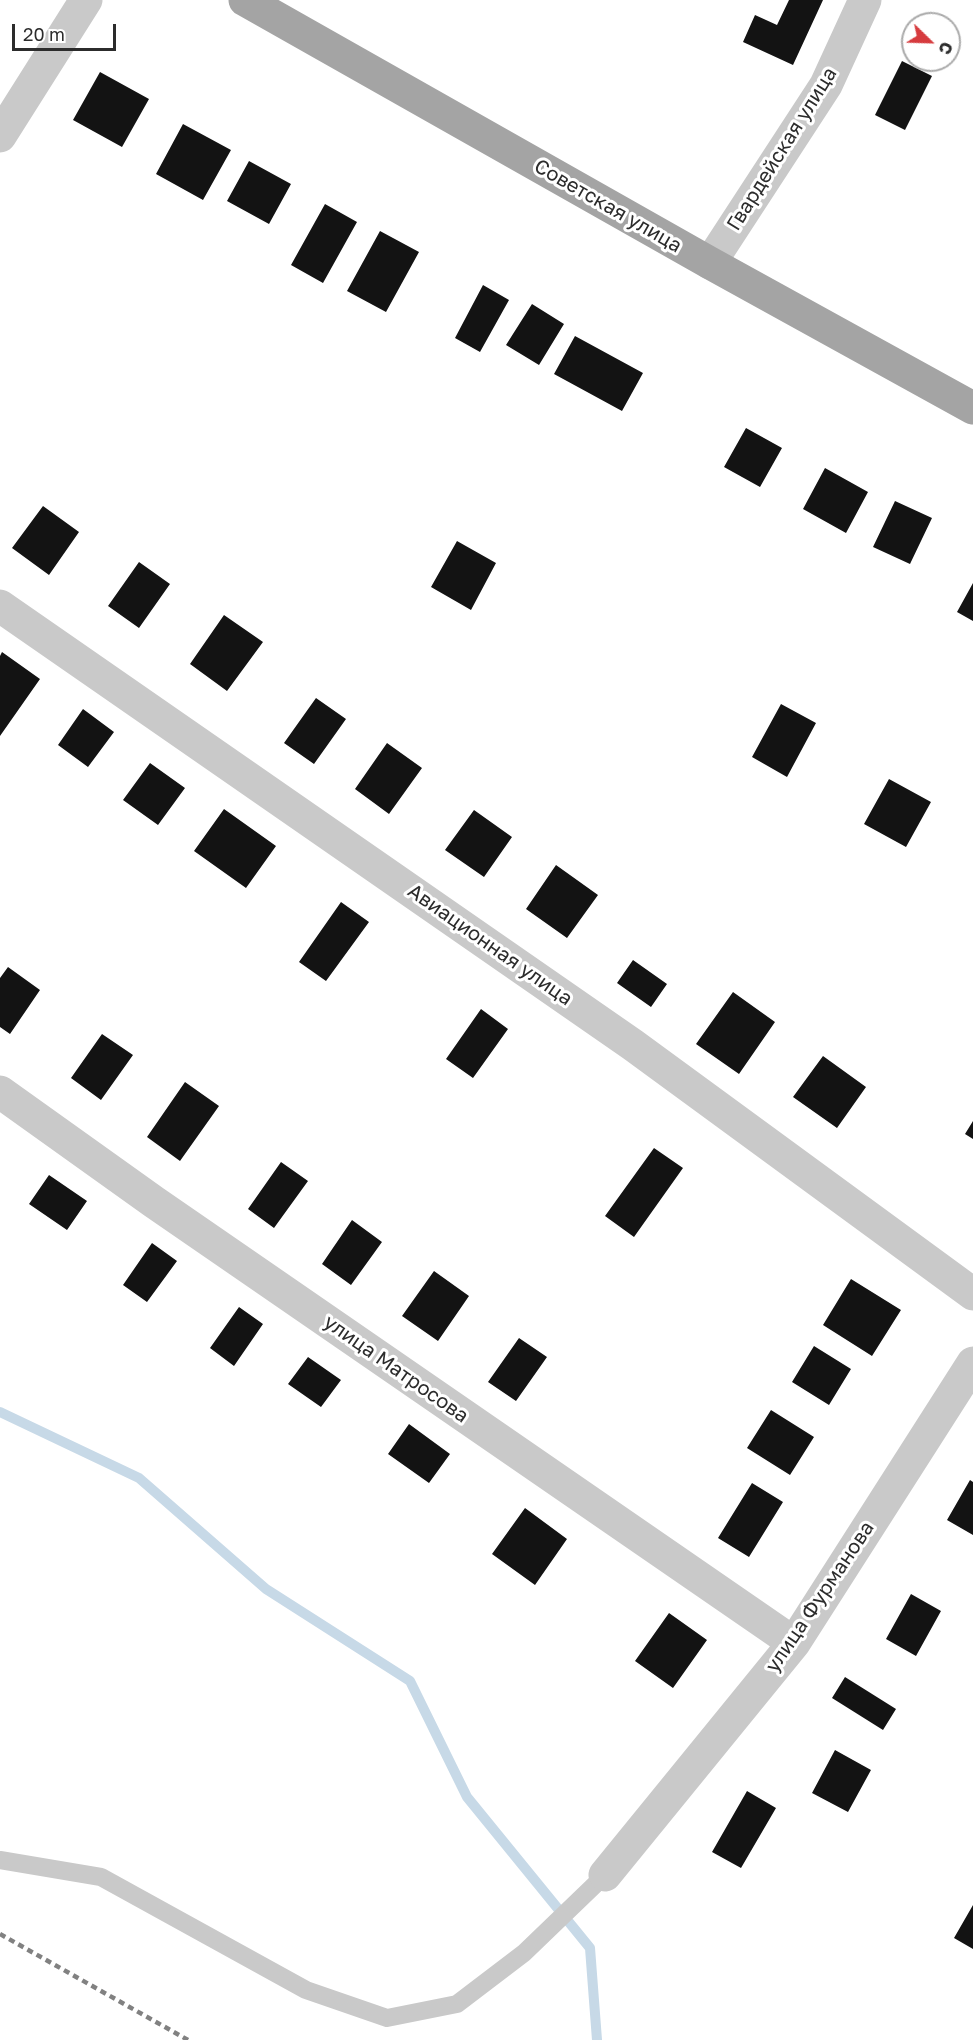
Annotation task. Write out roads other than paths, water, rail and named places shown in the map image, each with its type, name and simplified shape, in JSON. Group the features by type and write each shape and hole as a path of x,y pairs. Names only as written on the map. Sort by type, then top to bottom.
{"main road":[{"name":"Советская улица","path":"245,0 710,263 973,408"}],"street":[{"path":"0,136 86,0"},
{"name":"Гвардейская улица","path":"710,263 826,85 865,0"},
{"name":"Авиационная улица","path":"0,606 633,1045 973,1294"},
{"name":"улица Матросова","path":"0,1092 154,1202 794,1643"},
{"name":"улица Фурманова","path":"605,1875 794,1643 973,1363"}],"lane":[{"path":"0,1860 101,1877 306,1990 387,2018 457,2004 524,1953 605,1875"}],"waterway":[{"path":"0,1412 139,1478 266,1589 410,1681 467,1797 590,1948 597,2040"}],"railway":[{"path":"0,1934 188,2040"}]}
